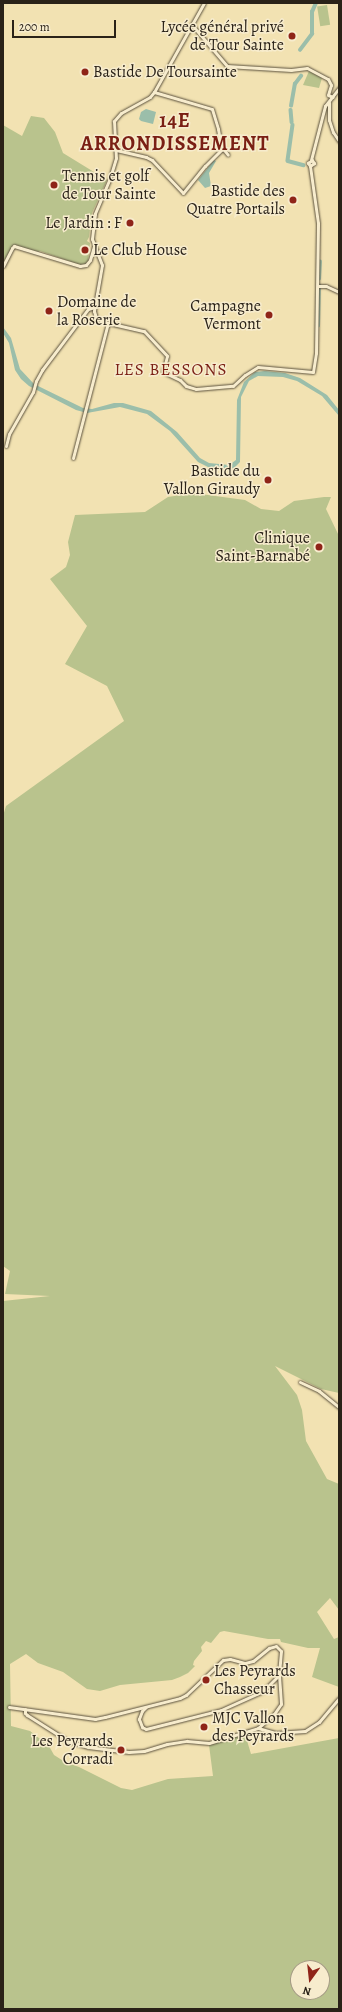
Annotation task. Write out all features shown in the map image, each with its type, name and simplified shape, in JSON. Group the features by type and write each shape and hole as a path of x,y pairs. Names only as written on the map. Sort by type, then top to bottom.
{"street":[{"path":"204,3 154,92 150,97 121,113 114,121 116,150 110,178 94,214 92,239 94,246 100,255 102,266 95,307 96,318 108,323 144,331 167,356 163,372 180,380 186,386 196,389 230,387 250,371 261,367 313,372 316,353 318,223 310,166 314,163 311,160 325,106 339,88"},
{"path":"192,25 226,66 291,70 306,68 328,79 331,85 328,95 333,97"},
{"path":"154,92 212,109 218,129 220,146 228,155"},
{"path":"329,102 329,120 333,132 339,141"},
{"path":"116,150 146,157 152,160 183,193 205,166 223,148"},
{"path":"3,266 14,246 80,266 86,266 90,260 94,246"},
{"path":"318,286 326,286 339,292"},
{"path":"6,446 9,434 32,392 36,381 88,309 95,307"},
{"path":"73,458 88,406 108,323"},
{"path":"300,1382 319,1391 339,1407"},
{"path":"9,1706 95,1718 186,1695 223,1660 230,1659 245,1662 253,1661 274,1646 278,1647 281,1651 279,1675 281,1700 280,1707 258,1728 209,1744 187,1741 167,1744 144,1751 121,1752 79,1746 68,1741 27,1715 25,1713 25,1709"},
{"path":"147,1706 142,1711 139,1719 140,1724 146,1730 224,1709 263,1691 279,1675"},
{"path":"258,1728 276,1732 305,1731 319,1722 339,1698"}],"green space":[{"path":"327,5 330,25 320,26 317,7"},
{"path":"309,71 322,78 319,88 303,85"},
{"name":"Tennis et golf de Tour Sainte","path":"31,116 44,118 55,132 63,153 107,180 92,213 89,237 87,241 90,243 88,261 85,264 80,265 40,251 38,252 13,245 3,263 3,125 22,136"},
{"path":"193,493 245,500 261,509 279,511 294,501 331,497 326,509 339,536 339,1393 321,1389 275,1366 297,1395 302,1410 306,1441 327,1479 339,1484 339,1610 330,1598 317,1612 334,1639 339,1637 339,1687 312,1677 320,1648 308,1648 281,1642 280,1639 268,1639 224,1631 220,1632 211,1643 206,1641 201,1647 202,1651 194,1661 193,1665 195,1666 188,1673 180,1677 172,1680 120,1685 100,1691 87,1689 63,1672 38,1663 26,1654 10,1664 11,1726 30,1731 49,1746 54,1755 65,1762 79,1767 121,1788 132,1790 168,1779 213,1776 209,1745 245,1734 251,1754 339,1738 339,2009 3,2009 3,1301 50,1296 5,1294 10,1271 3,1266 3,816 6,806 124,721 107,686 65,664 87,626 50,579 66,567 70,555 68,542 75,515 145,512 168,497"}],"shaded area":[{"path":"146,109 156,112 153,124 141,121 139,119 141,112"},
{"path":"214,160 216,161 209,173 211,186 205,188 198,180"},
{"path":"3,327 11,338 20,369 34,384 83,408 92,409 114,403 123,403 151,411 177,432 200,458 209,463 229,465 236,460 237,400 244,382 255,372 265,371 285,373 300,378 327,395 339,410 339,416 322,396 297,381 283,377 258,376 249,381 241,397 240,462 234,468 228,469 208,467 198,462 170,431 147,414 120,407 87,413 76,410 29,386 21,379 15,370 9,343 3,333"}],"waterway":[{"path":"300,50 312,34 312,12 316,3"},
{"path":"291,106 295,84 301,76"},
{"path":"291,110 292,122"},
{"path":"293,125 288,161 303,165"},
{"path":"319,279 320,262"},
{"path":"318,326 319,286"}],"place":[{"name":"Lycée général privé de Tour Sainte","path":"292,36"},
{"name":"Bastide De Toursainte","path":"85,72"},
{"name":"Tennis et golf de Tour Sainte","path":"54,185"},
{"name":"Bastide des Quatre Portails","path":"293,200"},
{"name":"Le Jardin : F","path":"130,223"},
{"name":"Le Club House","path":"85,250"},
{"name":"Domaine de la Roserie","path":"49,311"},
{"name":"Campagne Vermont","path":"269,315"},
{"name":"Bastide du Vallon Giraudy","path":"268,480"},
{"name":"Clinique Saint-Barnabé","path":"319,547"},
{"name":"Les Peyrards Chasseur","path":"206,1680"},
{"name":"MJC Vallon des Peyrards","path":"204,1727"},
{"name":"Les Peyrards Corradi","path":"121,1750"}],"district":[{"name":"14E ARRONDISSEMENT","path":"175,132"},
{"name":"LES BESSONS","path":"171,370"}]}
